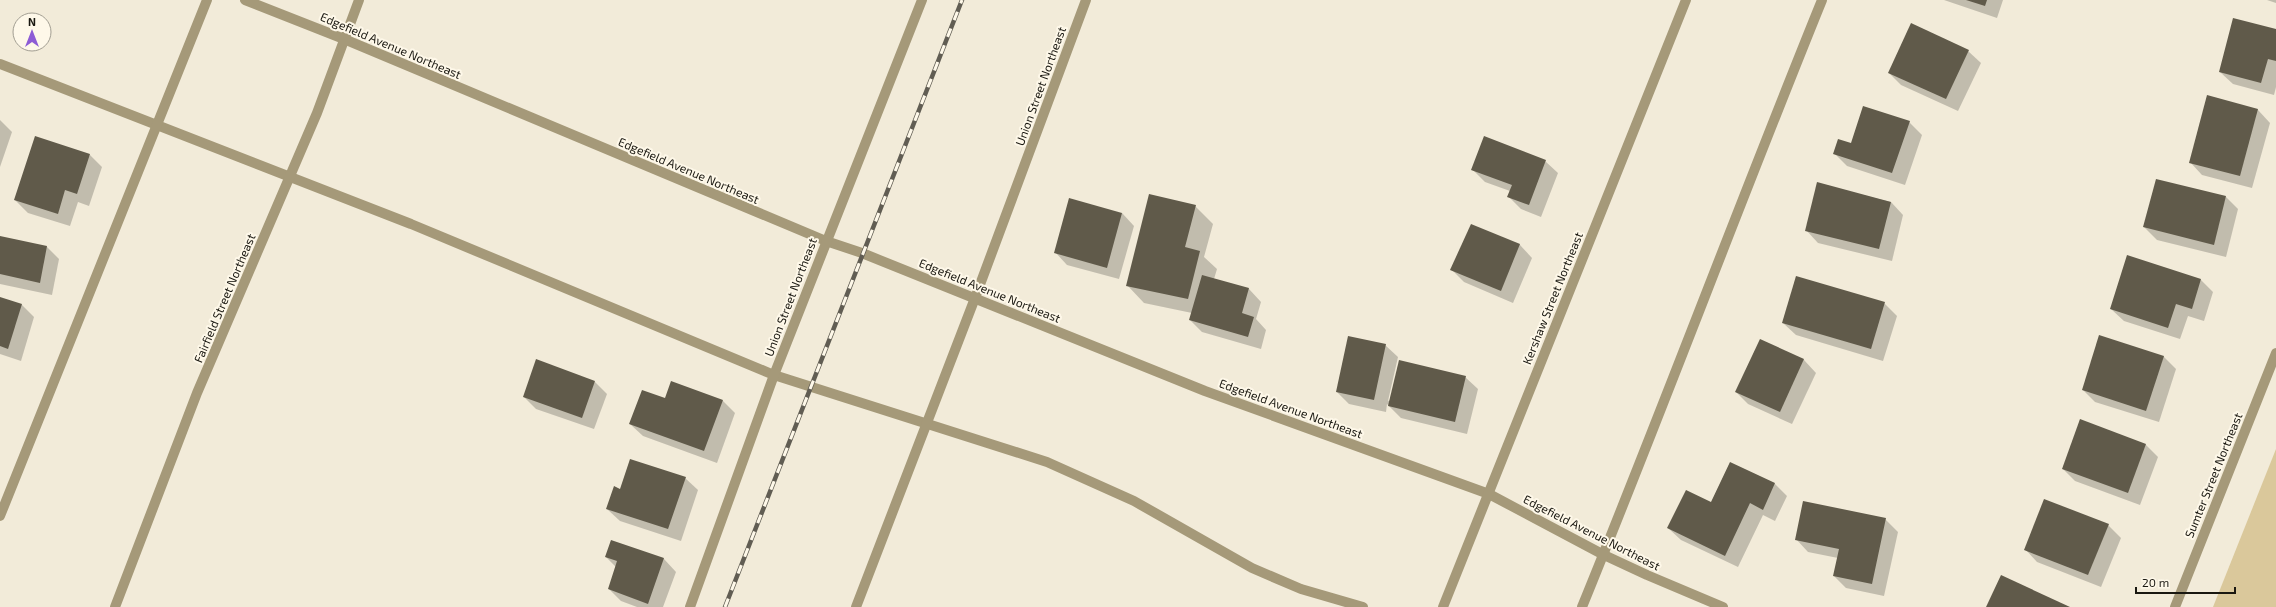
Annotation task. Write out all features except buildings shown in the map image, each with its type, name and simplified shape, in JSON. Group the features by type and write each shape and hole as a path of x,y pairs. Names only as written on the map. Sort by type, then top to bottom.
{"street":[{"path":"0,516 207,0"},
{"name":"Edgefield Avenue Northeast","path":"245,0 344,39 826,241 862,253 1205,391 1489,494 1647,576 1723,607"},
{"name":"Fairfield Street Northeast","path":"115,607 198,393 317,113 359,0"},
{"name":"Union Street Northeast","path":"690,607 774,375 922,0"},
{"name":"Union Street Northeast","path":"856,607 975,298 1086,0"},
{"name":"Kershaw Street Northeast","path":"1443,607 1686,0"},
{"path":"1582,607 1604,555 1822,0"},
{"path":"0,64 411,224 774,375 1047,462 1134,501 1252,568 1301,589 1363,607"},
{"name":"Sumter Street Northeast","path":"2175,607 2276,353"}],"shaded area":[{"path":"2276,449 2276,607 2213,607"}],"railway":[{"path":"725,607 962,0"}]}
